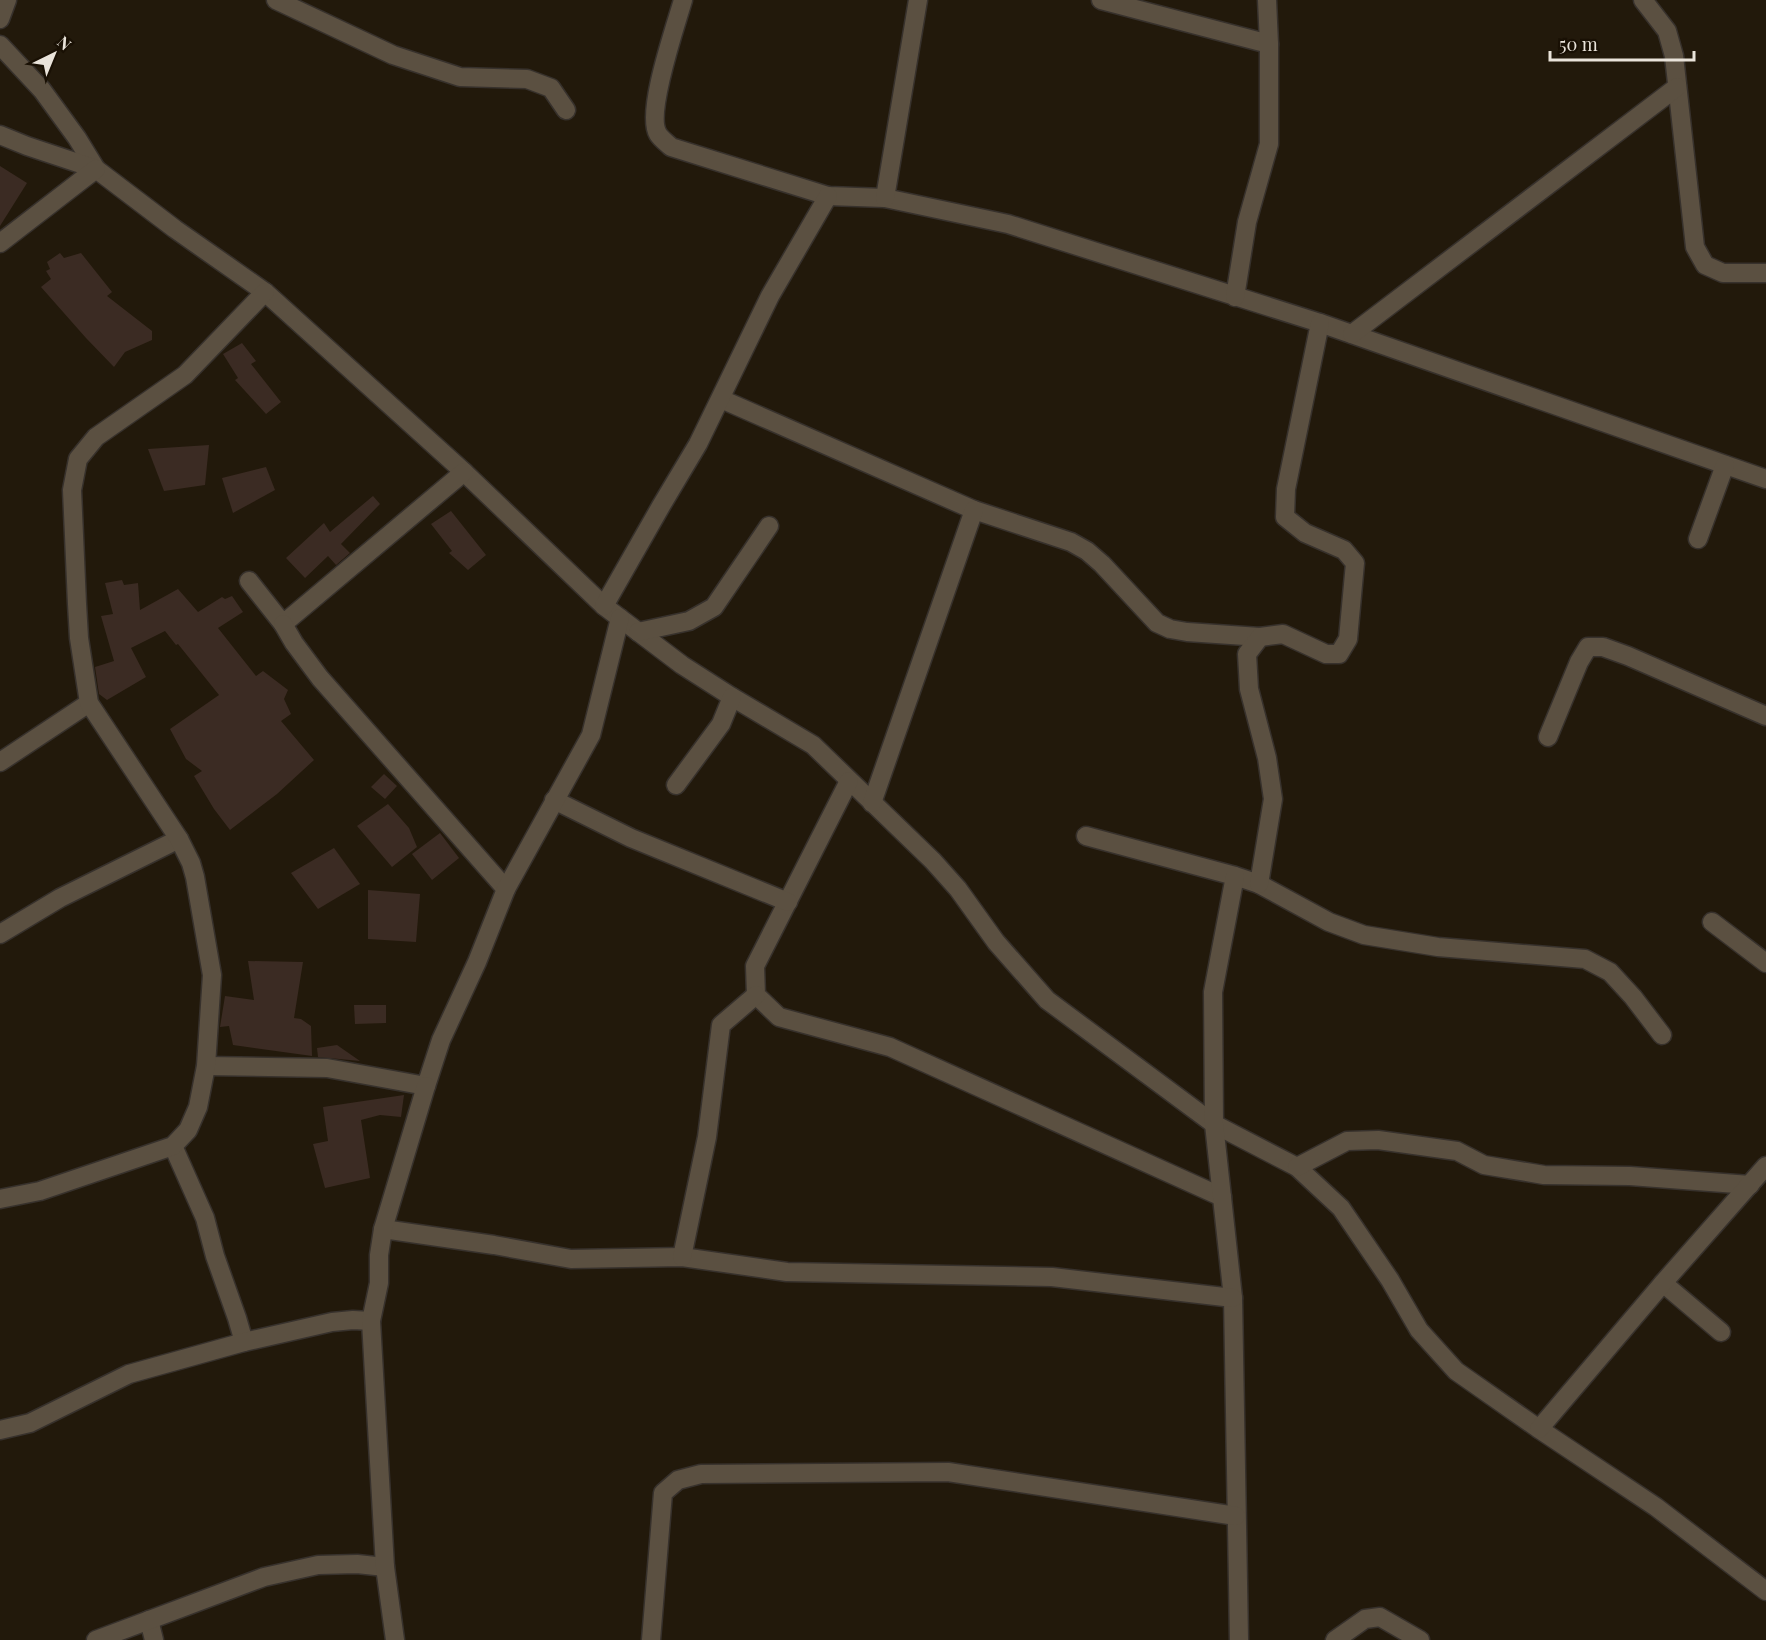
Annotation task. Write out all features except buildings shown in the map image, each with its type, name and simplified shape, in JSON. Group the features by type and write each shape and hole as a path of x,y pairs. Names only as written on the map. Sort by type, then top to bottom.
{"street":[{"path":"0,19 7,0"},
{"path":"276,0 393,55 460,77 527,79 551,88 566,110"},
{"path":"683,0 654,114 657,133 671,147 828,196 885,198 1008,225 1320,323 1766,479"},
{"path":"885,198 918,0"},
{"path":"1101,0 1269,44"},
{"path":"1235,297 1247,222 1269,144 1267,0"},
{"path":"1643,0 1666,32 1674,56 1695,247 1705,265 1723,273 1766,273"},
{"path":"0,45 42,90 77,138 96,169"},
{"path":"1352,334 1677,87"},
{"path":"0,135 96,169 175,229 265,292 464,472 604,606 682,665 813,745 939,868 958,889 996,942 1047,1000 1214,1124 1297,1167 1341,1208 1390,1280 1419,1330 1456,1371 1656,1507 1766,1591"},
{"path":"0,243 96,169"},
{"path":"604,606 698,444 770,296 828,196"},
{"path":"0,1199 40,1191 173,1146 188,1130 198,1107 206,1066 212,975 195,878 191,862 179,839 89,703 77,604 72,490 78,459 96,437 186,375 265,292"},
{"path":"721,399 974,510 1071,542 1087,551 1102,564 1157,623 1170,629 1260,637 1283,634 1326,654 1339,654 1348,639 1355,563 1344,550 1305,533 1285,518 1286,489 1320,323"},
{"path":"1698,539 1725,465"},
{"path":"283,624 464,472"},
{"path":"872,803 974,510"},
{"path":"638,632 689,621 714,607 769,526"},
{"path":"249,581 283,624 320,678 506,889"},
{"path":"395,1640 385,1567 371,1321 379,1283 379,1255 383,1229 441,1040 477,962 506,889 591,735 620,618"},
{"path":"1259,884 1273,799 1267,758 1249,689 1247,654 1260,637"},
{"path":"1548,737 1579,662 1588,647 1603,647 1628,656 1766,717"},
{"path":"676,785 721,724 732,697"},
{"path":"0,762 89,703"},
{"path":"849,781 755,966 756,995 779,1017 890,1047 1222,1197"},
{"path":"554,800 631,838 788,902"},
{"path":"1086,836 1259,884 1329,922 1364,934 1438,947 1585,959 1610,972 1633,997 1662,1035"},
{"path":"0,934 60,898 179,839"},
{"path":"1235,876 1213,992 1214,1124 1233,1298 1239,1640"},
{"path":"1712,922 1766,963"},
{"path":"682,1257 707,1137 721,1025 756,995"},
{"path":"206,1066 327,1068 426,1086"},
{"path":"1297,1167 1347,1141 1378,1140 1457,1151 1484,1165 1545,1174 1630,1176 1750,1185"},
{"path":"173,1146 205,1218 215,1256 244,1342"},
{"path":"1539,1429 1663,1282 1766,1166"},
{"path":"383,1229 571,1259 682,1257 788,1272 1052,1277 1233,1298"},
{"path":"1663,1282 1721,1332"},
{"path":"0,1430 30,1423 129,1374 244,1342 333,1322 371,1321"},
{"path":"651,1640 663,1493 678,1480 701,1474 948,1472 1236,1516"},
{"path":"96,1640 264,1577 295,1569 338,1564 385,1567"},
{"path":"1335,1640 1365,1619 1380,1617 1420,1640"},
{"path":"149,1620 154,1640"}]}
